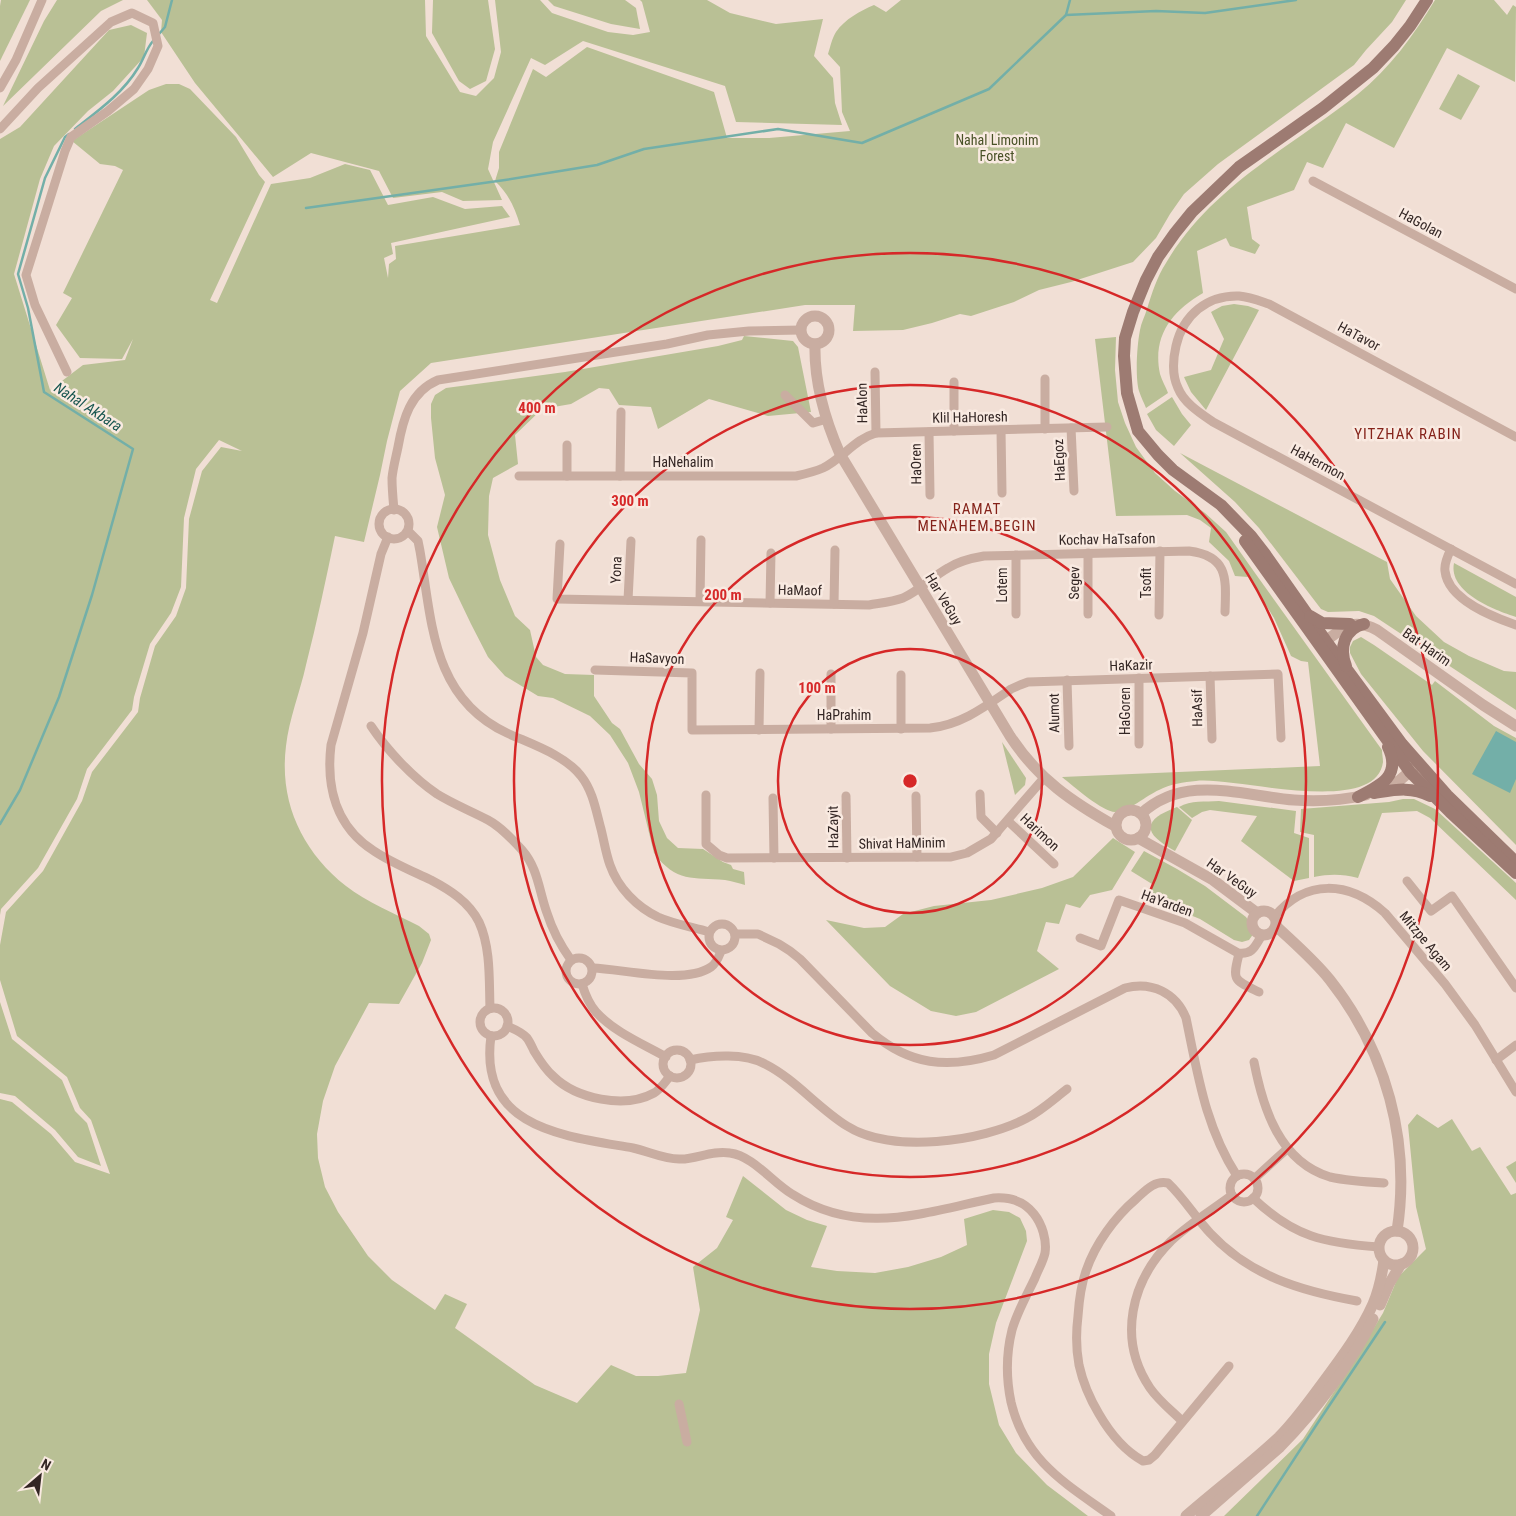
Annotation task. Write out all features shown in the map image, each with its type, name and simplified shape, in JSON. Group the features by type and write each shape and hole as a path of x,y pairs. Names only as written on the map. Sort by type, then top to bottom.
{"main road":[{"path":"1427,0 1394,46 1373,68 1323,108 1239,167 1192,212 1158,257 1133,312 1125,338 1124,356 1127,392 1138,431 1173,470 1221,506 1251,536 1305,612 1322,644 1349,673 1402,744 1414,768 1447,795 1516,862"},
{"path":"1221,506 1233,525 1322,644 1383,736 1390,750 1392,767 1389,774 1380,786 1358,797"},
{"path":"1305,612 1322,623 1350,624"},
{"path":"1349,673 1343,654 1345,640 1349,631 1355,626 1364,624"},
{"path":"1383,736 1414,768 1450,812"},
{"path":"1374,793 1401,789 1419,791 1429,796 1450,812 1516,873"}],"street":[{"path":"0,88 16,60 42,0"},
{"path":"0,129 38,88 111,22 132,14 153,23 158,45 148,69 134,89 108,111 71,136 26,275 35,305 67,372"},
{"name":"HaGolan","path":"1312,181 1516,289"},
{"name":"HaTavor","path":"1186,320 1194,311 1213,300 1240,296 1253,298 1269,304 1516,437"},
{"path":"817,316 824,319 828,325 829,334 824,341 815,344 806,342 803,339 801,330 804,321 810,317 817,316"},
{"name":"HaHermon","path":"1186,320 1176,343 1173,360 1178,388 1194,409 1213,422 1516,584"},
{"path":"394,510 392,479 405,417 412,401 430,383 438,380 667,344 708,335 749,331 801,330"},
{"name":"Har VeGuy","path":"815,344 817,375 827,419 841,456 990,703 1019,749 1044,778 1072,800 1116,826"},
{"name":"HaAlon","path":"876,372 876,433"},
{"path":"1045,380 1045,429"},
{"path":"954,382 954,431"},
{"path":"784,395 813,423 827,419"},
{"path":"620,476 622,412"},
{"name":"Klil HaHoresh","path":"841,456 860,440 876,433 1107,427"},
{"name":"HaEgoz","path":"1071,428 1074,491"},
{"path":"1001,430 1002,493"},
{"name":"HaOren","path":"929,432 930,495"},
{"path":"567,476 568,445"},
{"name":"HaNehalim","path":"519,476 796,476 824,468 841,456"},
{"path":"394,510 404,513 408,517 408,531 399,538 388,537 382,531 380,522 383,514 394,510"},
{"path":"408,531 418,541 431,619 440,657 445,671 463,700 486,722 558,757 577,772 588,786 594,800 611,867 622,887 630,896 649,912 660,918 709,932"},
{"path":"388,537 381,554 363,633 331,745 329,779 333,797 340,813 359,840 372,851 444,887 458,897 475,916 487,950 490,1008"},
{"path":"700,602 701,540"},
{"name":"Yona","path":"628,600 631,541"},
{"name":"HaMaof","path":"560,544 557,599 869,605 902,598 920,588"},
{"path":"1451,549 1444,571 1454,591 1466,602 1483,612 1516,625"},
{"path":"834,604 835,550"},
{"name":"Kochav HaTsafon","path":"920,588 948,567 958,562 984,556 1160,551 1203,552 1219,564 1224,571 1226,585 1225,612"},
{"name":"Tsofit","path":"1159,615 1160,551"},
{"path":"770,603 771,553"},
{"name":"Segev","path":"1088,553 1088,614"},
{"name":"Lotem","path":"1016,555 1016,614"},
{"path":"1322,644 1350,624"},
{"name":"Bat Harim","path":"1350,624 1364,624 1377,630 1516,726"},
{"name":"HaSavyon","path":"595,670 692,673 692,730"},
{"path":"759,730 760,674"},
{"path":"831,674 831,729"},
{"name":"HaKazir","path":"990,703 1020,685 1038,681 1278,674 1281,738"},
{"path":"901,675 901,728"},
{"name":"HaAsif","path":"1210,676 1212,739"},
{"name":"HaGoren","path":"1139,678 1139,744"},
{"name":"Alumot","path":"1067,680 1069,746"},
{"name":"HaPrahim","path":"692,730 944,727 957,722 990,703"},
{"path":"371,726 389,751 424,784 451,802 489,821 502,830 524,852 535,871 547,915 571,960"},
{"path":"1141,814 1160,800 1174,794 1190,791 1221,790 1312,801 1358,797 1387,788 1414,768"},
{"name":"Shivat HaMinim","path":"706,795 706,844 719,855 727,858 951,857 967,853 985,844 998,833 1044,778"},
{"path":"980,794 981,817 998,833"},
{"name":"HaZayit","path":"846,796 847,858"},
{"path":"916,796 917,857"},
{"path":"773,798 774,858"},
{"path":"1135,810 1141,814 1146,825 1143,834 1138,838 1125,839 1117,832 1117,817 1125,811 1135,810"},
{"name":"Harimon","path":"1008,821 1054,864"},
{"name":"Har VeGuy","path":"1138,838 1208,877 1257,913"},
{"path":"1407,881 1431,912 1452,896 1516,988"},
{"name":"Mitzpe Agam","path":"1275,922 1290,901 1299,895 1321,888 1344,890 1367,899 1385,913 1445,984 1474,1025 1516,1092"},
{"name":"HaYarden","path":"1080,938 1101,946 1119,900 1185,923 1239,954"},
{"path":"1275,922 1271,933 1268,935 1256,933 1252,926 1253,918 1257,913 1262,911 1270,913 1275,922 1337,990 1357,1019 1376,1058 1390,1097 1399,1147 1401,1189 1397,1230"},
{"path":"723,924 730,927 735,934 733,944 728,949 714,948 708,939 709,932 714,926 723,924"},
{"path":"735,934 758,934 779,944 800,959 881,1041 909,1056 941,1063 973,1061 994,1055 1125,988 1143,985 1160,989 1174,998 1183,1010 1210,1120 1226,1159 1237,1176"},
{"path":"1259,992 1242,984 1237,979 1235,969 1239,954 1251,951 1262,935"},
{"path":"592,968 677,976 696,973 710,968 718,959 722,950"},
{"path":"576,957 586,958 592,968 590,978 582,984 575,984 566,974 566,967 576,957"},
{"path":"582,984 589,1002 604,1019 617,1029 666,1057"},
{"path":"490,1008 499,1009 507,1018 507,1026 502,1034 491,1036 481,1029 481,1017 490,1008"},
{"path":"507,1026 527,1038 542,1064 554,1078 569,1088 589,1096 626,1101 642,1098 656,1092 670,1076"},
{"path":"491,1036 490,1065 499,1091 517,1113 543,1129 681,1159 720,1152 737,1154 752,1162 784,1189 809,1204 839,1215 856,1218 893,1218 1005,1197 1025,1205 1033,1212 1043,1231 1045,1253 1012,1329 1008,1357 1008,1388 1011,1403 1025,1439 1043,1463 1062,1482 1111,1516"},
{"path":"1496,1060 1516,1045"},
{"path":"676,1050 686,1054 690,1060 690,1068 686,1075 679,1078 670,1076 665,1070 666,1057 676,1050"},
{"path":"690,1060 712,1056 745,1058 763,1063 785,1077 826,1113 848,1128 871,1137 898,1142 960,1140 986,1134 1028,1118 1067,1089"},
{"path":"1254,1062 1257,1079 1268,1113 1275,1130 1287,1149 1305,1164 1329,1176 1361,1182 1384,1183"},
{"path":"1254,1179 1287,1149"},
{"path":"1243,1174 1254,1179 1258,1187 1253,1198 1246,1202 1241,1202 1232,1195 1231,1184 1237,1176 1243,1174"},
{"path":"1228,1366 1149,1460 1143,1461 1128,1451 1110,1431 1091,1400 1078,1364 1076,1332 1086,1270 1103,1237 1132,1202 1149,1187 1157,1183 1168,1183 1224,1247 1263,1273 1283,1283 1306,1290 1357,1300"},
{"path":"1182,1420 1160,1401 1142,1376 1134,1352 1131,1323 1138,1295 1156,1259 1170,1242 1232,1195"},
{"path":"1253,1198 1272,1216 1305,1234 1318,1239 1349,1245 1379,1247"},
{"path":"1397,1230 1407,1234 1413,1247 1410,1258 1400,1264 1393,1265 1384,1260 1379,1247 1382,1238 1388,1233 1397,1230"},
{"path":"1186,1516 1258,1456 1287,1428 1309,1401 1339,1361 1368,1314 1378,1290 1384,1260"},
{"path":"1201,1516 1280,1447 1301,1424 1358,1348 1400,1264"},
{"path":"679,1404 687,1442"}],"green space":[{"path":"1,0 30,0 0,61 0,6"},
{"path":"57,0 123,0 101,11 3,106 44,21"},
{"path":"147,0 425,0 426,36 460,92 476,96 494,78 501,52 495,0 540,0 552,13 608,32 633,35 650,32 640,0 707,0 730,13 776,24 823,19 814,56 833,78 835,103 842,125 736,122 725,86 583,41 545,65 531,58 493,142 488,169 502,200 463,201 442,192 393,198 379,171 311,153 273,177 195,83 161,32 162,20"},
{"path":"433,0 488,0 495,49 486,81 470,89 459,81 432,33"},
{"path":"548,0 625,0 636,8 640,29 611,24 554,6"},
{"name":"Nahal Limonim Forest","path":"901,0 1406,0 1392,22 1354,65 1218,164 1184,194 1156,238 1133,262 1039,290 1014,302 971,316 960,314 903,330 853,331 855,305 805,305 431,363 400,391 364,542 335,536 314,633 286,746 286,787 290,806 306,841 331,872 354,892 419,926 429,934 431,940 422,963 399,1004 369,1003 335,1066 323,1101 317,1134 318,1158 325,1187 338,1212 368,1256 392,1280 435,1310 445,1294 467,1304 455,1328 535,1385 577,1403 611,1365 636,1376 686,1373 700,1310 693,1267 717,1248 733,1220 726,1217 743,1176 786,1210 807,1220 827,1226 811,1267 837,1271 875,1273 908,1267 941,1257 967,1245 964,1219 993,1210 1009,1212 1020,1218 1026,1231 1027,1241 996,1323 989,1354 989,1384 999,1425 1016,1453 1047,1485 1088,1516 0,1516 0,1099 12,1102 51,1134 75,1162 110,1174 91,1120 80,1108 67,1077 17,1036 0,980 0,945 6,912 43,871 82,801 92,772 138,712 140,698 155,646 176,616 186,588 189,519 202,471 221,447 242,451 219,440 196,469 184,518 181,587 171,613 150,644 132,710 87,769 77,799 38,868 1,909 0,915 0,139 20,127 109,30 131,25 147,33 144,57 113,91 88,111 54,146 40,179 14,274 50,390 83,365 125,360 133,339 122,359 80,358 56,325 72,298 63,293 123,170 115,166 100,164 72,141 149,90 166,84 179,84 190,89 236,137 265,182 210,300 217,303 271,184 310,178 345,164 370,170 388,205 433,197 465,209 502,206 510,217 391,243 393,254 384,258 388,278 389,264 396,259 395,246 520,225 510,201 495,181 499,168 499,152 533,69 546,77 587,47 714,92 727,138 769,138 850,131 842,112 840,67 828,54 833,37 848,19 858,13 874,5 886,12"},
{"path":"1435,0 1494,0 1507,15 1513,5 1516,7 1515,82 1447,48 1394,148 1346,123 1323,168 1307,162 1294,190 1247,207 1252,239 1260,245 1255,254 1230,246 1226,238 1197,251 1203,293 1182,308 1167,326 1162,336 1158,360 1160,374 1168,393 1146,408 1139,391 1137,378 1139,336 1160,274 1184,236 1229,190 1370,84 1401,50"},
{"path":"1458,74 1480,86 1461,120 1439,109"},
{"path":"1234,304 1259,310 1206,410 1191,392 1184,377 1211,370 1224,339 1211,312 1222,306"},
{"path":"744,336 793,341 798,347 811,412 768,416 709,399 658,429 651,407 619,405 609,389 599,388 571,404 542,409 515,435 518,464 493,478 489,496 488,535 500,580 515,616 530,630 536,657 543,665 565,674 594,675 594,696 612,723 620,729 639,764 652,779 657,795 659,821 667,838 678,848 703,849 731,865 733,869 744,872 745,885 733,881 686,877 662,863 654,853 639,792 628,763 610,735 590,716 553,698 538,696 505,676 488,657 449,578 437,527 445,495 435,458 431,418 431,404 435,395 446,388 565,372 718,346 742,340"},
{"path":"1116,337 1115,370 1118,402 1136,447 1155,473 1226,532 1382,750 1383,762 1374,779 1356,788 1330,791 1300,791 1214,781 1187,782 1163,788 1126,809 1115,812 1103,808 1062,777 1320,766 1308,662 1291,656 1274,618 1248,577 1235,576 1229,561 1209,542 1211,528 1200,520 1187,515 1116,516 1095,339"},
{"path":"1172,397 1191,425 1174,446 1156,430 1147,414"},
{"path":"1180,453 1387,562 1390,579 1416,616 1444,642 1469,656 1504,671 1516,672 1516,710 1374,616 1359,611 1328,612 1321,609 1259,528 1235,502"},
{"path":"1454,563 1516,597 1516,617 1496,610 1465,591 1458,583 1454,573"},
{"path":"1361,637 1432,685 1435,681 1494,726 1516,738 1516,845 1423,751 1361,674 1350,653 1350,647 1353,641"},
{"path":"1002,742 1026,778 1025,785 1015,795"},
{"path":"1414,799 1435,809 1516,883 1516,900 1430,818 1417,811 1382,813 1358,878 1336,875 1314,877 1314,835 1300,832 1301,809 1389,802"},
{"path":"1219,801 1296,811 1294,833 1309,838 1309,878 1294,881 1241,841 1257,816 1210,810 1192,818 1179,807 1193,802"},
{"path":"1177,807 1192,820 1175,851 1156,838 1150,827 1157,817"},
{"path":"1113,838 1135,852 1112,890 1090,895 1080,908 1066,904 1059,924 1046,922 1037,951 1059,969 976,1012 956,1016 931,1011 890,986 826,920 864,928 885,927 903,914 934,906 991,900 1042,888 1073,877"},
{"path":"1144,851 1205,886 1246,917 1254,933 1249,940 1242,942 1234,940 1200,919 1148,898 1152,884 1131,871"},
{"path":"0,1002 12,1039 62,1080 75,1111 87,1123 101,1166 78,1157 55,1130 15,1096 0,1093"},
{"path":"1417,1114 1438,1128 1452,1119 1472,1151 1480,1147 1511,1195 1516,1193 1516,1516 1224,1516 1303,1439 1383,1313 1398,1277 1426,1249 1416,1207 1408,1125"},
{"path":"1516,1161 1516,1183 1506,1167"}],"water":[{"path":"1496,731 1516,742 1516,779 1510,793 1472,774"}],"waterway":[{"name":"Nahal Akbara","path":"159,34 165,27 172,0"},
{"path":"306,208 597,165 644,149 778,129 862,143 989,89 1066,15 1070,0"},
{"path":"1066,15 1156,11 1205,13 1296,0"},
{"name":"Nahal Akbara","path":"75,129 110,101 125,86 138,68 153,41"},
{"name":"Nahal Akbara","path":"0,824 20,790 59,697 92,595 133,449 44,392 28,308 18,274 45,178 65,137 69,134"},
{"path":"1257,1516 1385,1322"}],"district":[{"name":"YITZHAK RABIN","path":"1408,434"},
{"name":"RAMAT MENAHEM BEGIN","path":"977,518"}]}
